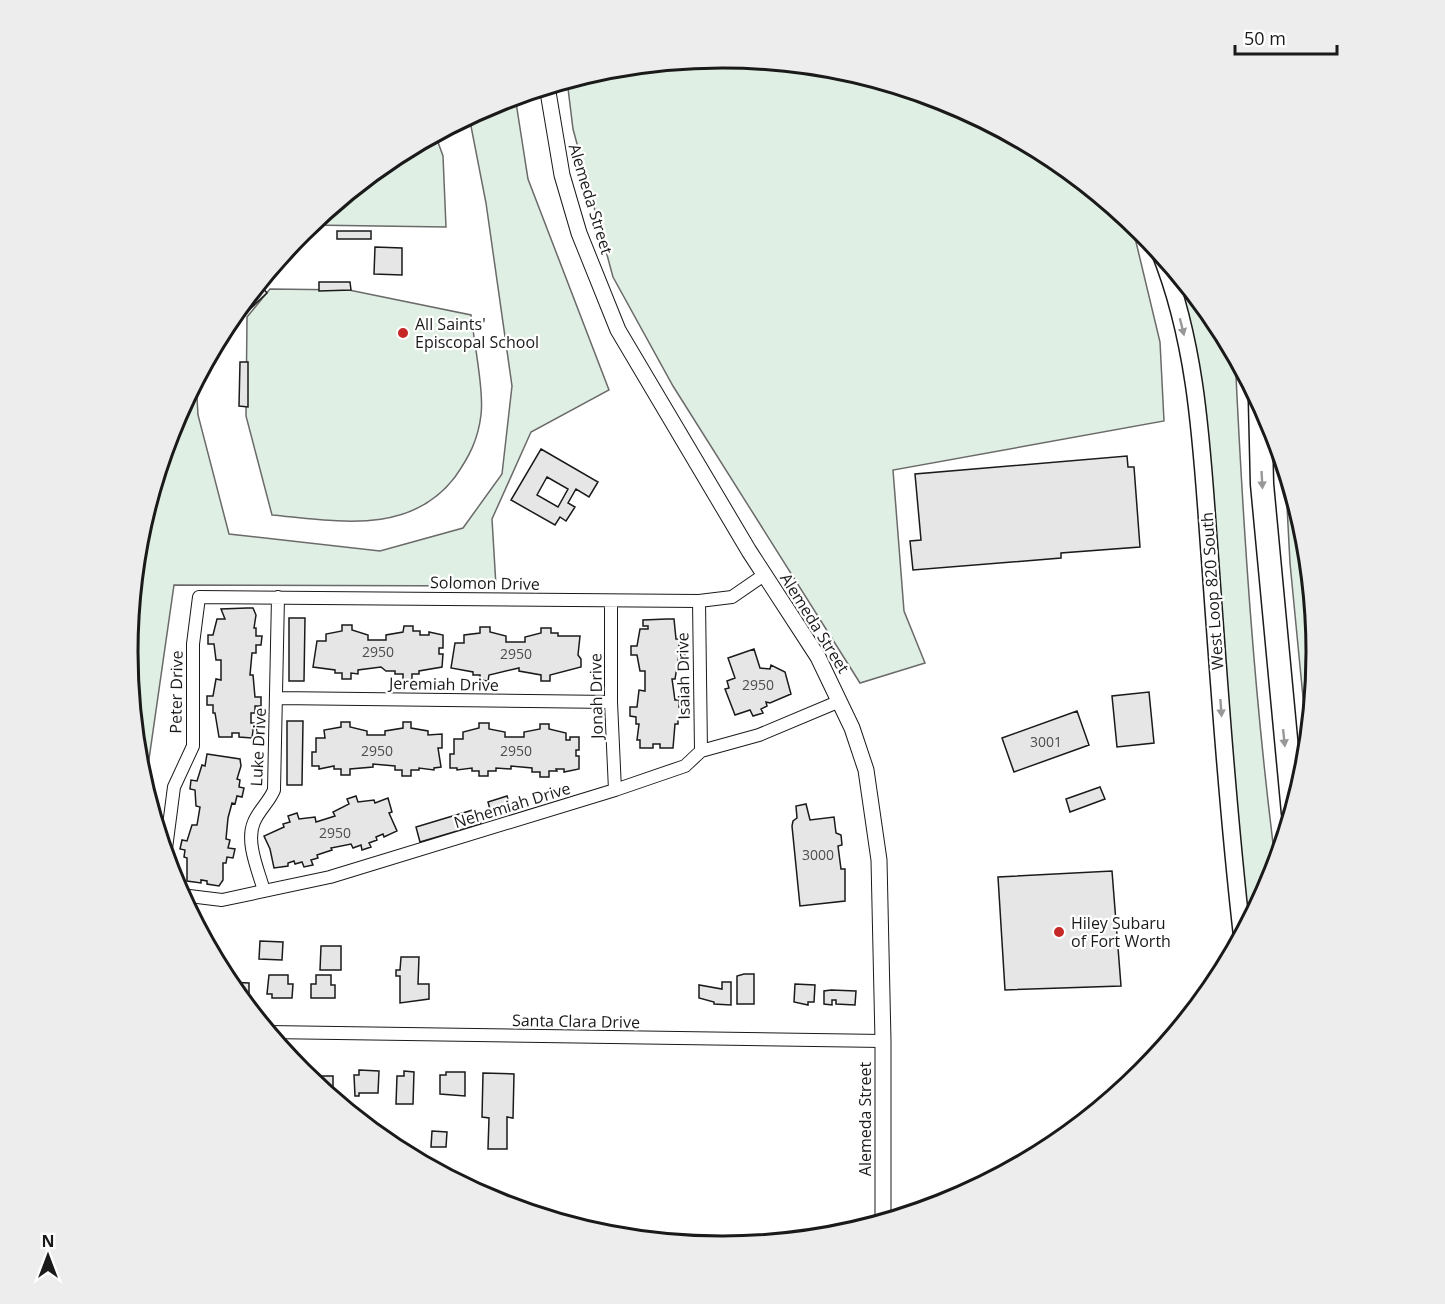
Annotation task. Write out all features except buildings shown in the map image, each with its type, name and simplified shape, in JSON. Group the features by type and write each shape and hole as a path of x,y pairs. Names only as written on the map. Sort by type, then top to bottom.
{"highway":[{"path":"1261,423 1263,495 1280,704 1290,790"}],"main road":[{"name":"West Loop 820 South","path":"1166,272 1176,304 1199,410 1230,829 1241,923"}],"street":[{"name":"Alemeda Street","path":"548,95 562,175 579,233 618,330 764,575 801,628 840,701 866,770 879,860 884,1041 883,1214"},
{"name":"Solomon Drive","path":"199,597 699,601 732,597 764,575"},
{"name":"Peter Drive","path":"168,836 174,787 193,746 193,644 199,597"},
{"name":"Luke Drive","path":"264,891 253,846 252,831 257,816 268,803 274,790 278,597"},
{"name":"Jonah Drive","path":"611,601 611,702 615,790"},
{"name":"Isaiah Drive","path":"699,601 701,752"},
{"name":"Jeremiah Drive","path":"277,698 611,702"},
{"name":"Nehemiah Drive","path":"191,896 222,900 330,877 615,790 685,766 701,752 759,735 840,701"},
{"name":"Santa Clara Drive","path":"279,1032 884,1041"}],"green space":[{"path":"722,68 799,73 874,87 946,112 981,128 1015,146 1078,188 1133,237 1160,342 1164,421 893,470 904,611 925,663 860,683 673,386 613,277 573,129 568,88 646,73"},
{"path":"517,106 528,179 609,390 531,432 492,519 496,586 174,585 148,763 139,690 139,614 143,576 149,538 169,464 197,395 198,415 229,534 380,551 463,528 502,474 512,386 486,203 471,125"},
{"path":"438,142 443,156 446,227 324,225 367,188"},
{"path":"1171,278 1208,327 1236,373 1250,611 1273,847 1246,912 1235,819 1211,492"},
{"path":"270,289 349,290 471,315 482,405 480,424 465,462 455,477 437,496 417,509 394,517 371,520 322,520 272,515 246,416 247,317"},
{"path":"1287,500 1296,538 1306,614 1304,708 1290,563"}],"place":[{"name":"All Saints' Episcopal School","path":"403,333"},
{"name":"Hiley Subaru of Fort Worth","path":"1059,932"}]}
